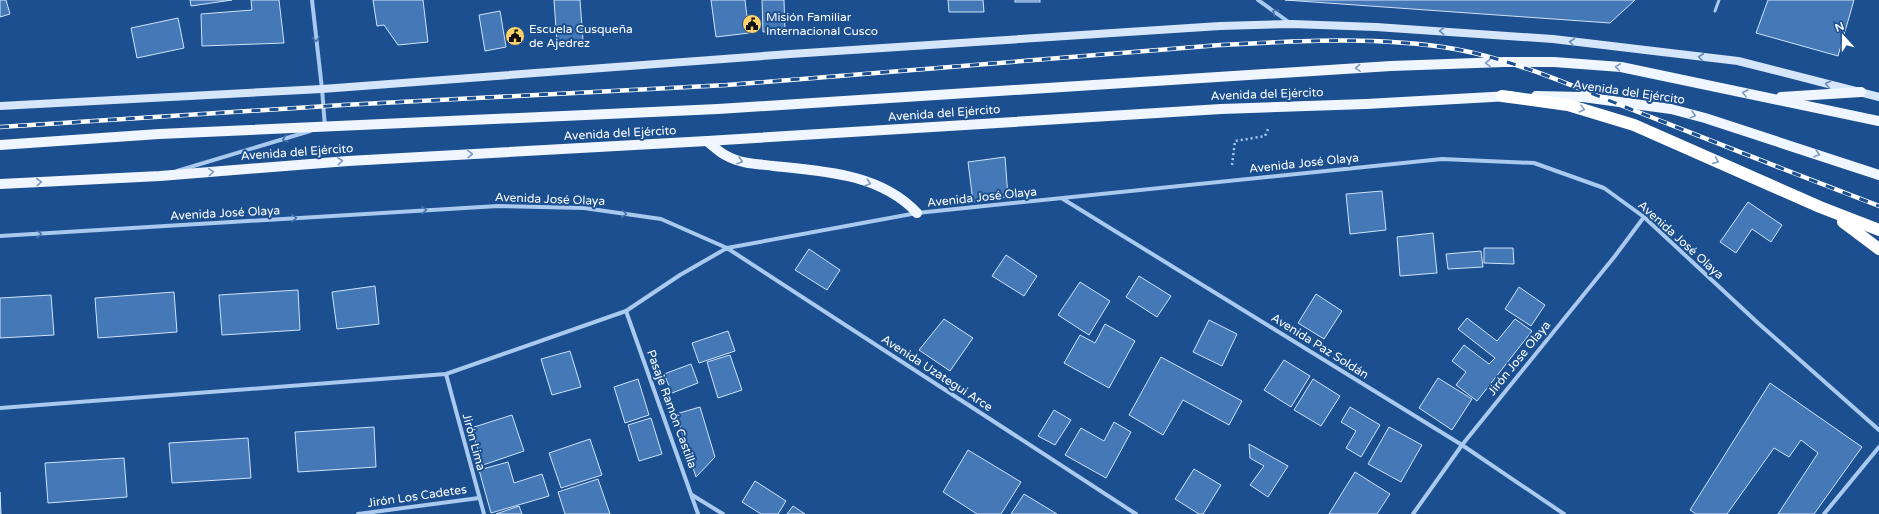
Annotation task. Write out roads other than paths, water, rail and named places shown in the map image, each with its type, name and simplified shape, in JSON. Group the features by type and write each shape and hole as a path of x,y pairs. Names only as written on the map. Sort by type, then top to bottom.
{"highway":[{"path":"1502,96 1568,105 1634,124 1820,207 1879,230"},
{"path":"1820,207 1856,231 1879,249"}],"main road":[{"path":"0,106 322,89 790,54 1220,26 1292,24 1376,27 1553,40 1722,59 1738,61 1879,97"},
{"name":"Avenida del Ejército","path":"0,145 159,134 718,109 1391,66 1504,62 1554,62 1620,67 1879,121"},
{"path":"1765,98 1861,92"},
{"name":"Avenida del Ejército","path":"0,184 160,176 348,160 707,141 1221,109 1366,104 1502,96 1583,97 1671,109 1705,118 1879,175"},
{"path":"707,141 727,156 744,163 835,172 883,188 906,201 917,213"}],"street":[{"path":"160,176 324,127 322,89 312,0"},
{"path":"1258,0 1292,24"},
{"name":"Avenida José Olaya","path":"0,236 498,206 584,208 661,219 727,248 917,213 1442,159 1534,163 1604,188 1644,217 1758,323 1879,430"},
{"name":"Avenida Paz Soldán","path":"1063,199 1462,445 1564,514"},
{"name":"Jirón Jose Olaya","path":"1413,514 1462,445 1615,256 1644,217"},
{"path":"0,408 446,374 626,311 680,275 727,248"},
{"name":"Avenida Uzategui Arce","path":"727,248 1136,514"},
{"name":"Pasaje Ramón Castilla","path":"626,311 698,514"},
{"name":"Jirón Lima","path":"446,374 478,498 484,514"},
{"path":"1824,514 1879,448"},
{"path":"692,495 723,514"},
{"name":"Jirón Los Cadetes","path":"358,514 478,498"}],"lane":[{"path":"1714,11 1719,0"}],"railway":[{"path":"0,127 343,105 727,85 1220,45 1308,41 1397,42 1455,49 1521,67 1879,206"}],"place":[{"name":"Misión Familiar Internacional Cusco","path":"752,24"},
{"name":"Escuela Cusqueña de Ajedrez","path":"515,36"}]}
